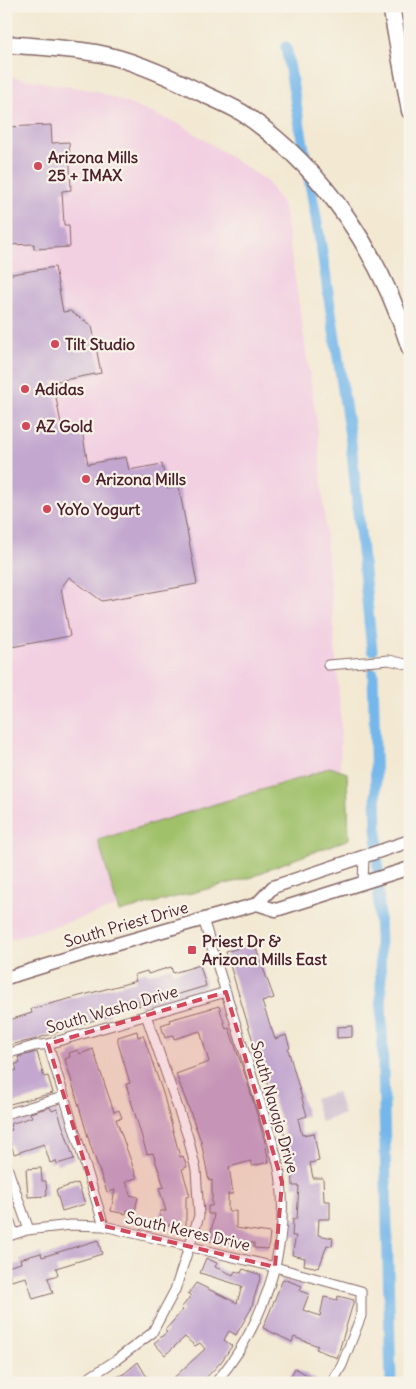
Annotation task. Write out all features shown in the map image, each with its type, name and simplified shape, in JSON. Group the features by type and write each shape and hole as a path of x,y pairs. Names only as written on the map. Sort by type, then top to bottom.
{"highway":[{"path":"390,6 410,111"},
{"path":"6,44 102,54 172,77 245,115 279,140 307,167 346,215 378,268 410,348"}],"main road":[{"name":"South Priest Drive","path":"6,978 257,904 273,887 410,840"},
{"name":"South Priest Drive","path":"257,904 276,910 410,868"}],"street":[{"path":"328,665 384,660 398,661 410,665"},
{"path":"366,855 366,882"},
{"name":"South Navajo Drive","path":"203,919 273,1144 282,1182 281,1225 275,1267 264,1302 249,1336 216,1383"},
{"name":"South Washo Drive","path":"6,1054 48,1044 226,992"},
{"path":"81,1383 152,1333 175,1290 199,1216 196,1170 188,1137 146,1015"},
{"path":"48,1044 104,1226"},
{"path":"9,1114 63,1097"},
{"path":"7,1169 29,1230"},
{"path":"6,1210 10,1236"},
{"name":"South Keres Drive","path":"10,1236 29,1230 71,1225 104,1226 275,1267 361,1292 361,1316 342,1365 332,1383"}],"highlighted area":[{"path":"226,992 282,1182 275,1267 104,1226 48,1044"}],"shaded area":[{"name":"Arizona Mills","path":"6,76 96,91 182,125 267,181 284,207 317,422 341,720 340,771 334,840 6,941"},
{"path":"337,1092 344,1114 321,1122 314,1099"}],"green space":[{"path":"330,767 347,773 349,839 271,868 253,877 119,912 98,840 310,775"}],"building":[{"name":"Arizona Mills 25 + IMAX","path":"51,125 52,143 69,142 71,190 62,191 64,225 69,225 70,247 34,249 34,244 6,245 6,127"},
{"name":"Arizona Mills","path":"55,267 63,312 70,311 92,326 101,373 53,382 62,429 81,425 88,464 126,457 129,470 162,464 167,489 179,487 197,584 102,601 69,577 61,588 70,636 6,648 6,275"},
{"path":"254,943 274,998 262,1002 275,1039 286,1035 290,1048 288,1049 307,1116 298,1119 302,1135 314,1133 319,1161 310,1163 313,1178 323,1178 324,1201 330,1201 330,1219 319,1219 318,1235 333,1238 332,1246 327,1245 319,1268 304,1265 305,1258 292,1255 296,1236 292,1236 293,1219 297,1219 299,1186 293,1186 292,1164 289,1165 283,1127 258,1058 226,952"},
{"path":"200,965 206,986 139,1006 138,1001 108,1010 110,1015 33,1040 9,1045 6,1021 32,1013 31,1009 136,981 134,975 147,971 148,974 171,967 173,973"},
{"path":"219,1006 226,1029 229,1028 248,1084 269,1162 252,1166 251,1161 229,1167 233,1194 228,1194 228,1211 236,1211 236,1228 270,1233 268,1249 254,1248 254,1243 229,1240 228,1244 210,1241 214,1214 208,1214 208,1206 212,1206 212,1180 209,1181 201,1141 176,1074 209,1062 200,1031 174,1039 173,1035 165,1038 161,1025 170,1022 169,1020"},
{"path":"352,1026 352,1037 337,1038 337,1027"},
{"path":"137,1031 138,1037 143,1035 163,1093 180,1157 183,1156 187,1167 182,1169 190,1196 186,1197 186,1229 174,1228 174,1225 160,1225 160,1211 166,1211 159,1188 164,1187 153,1153 147,1154 126,1084 130,1083 118,1043 118,1037"},
{"path":"93,1049 114,1112 119,1110 122,1118 116,1119 137,1178 126,1181 130,1195 138,1197 135,1211 127,1210 126,1214 111,1211 115,1190 107,1192 91,1147 65,1059 70,1057 69,1053 78,1050 80,1054"},
{"path":"37,1052 44,1077 48,1076 53,1093 6,1105 6,1073 17,1070 15,1064 20,1063 18,1057"},
{"path":"50,1107 52,1111 57,1109 74,1159 57,1164 56,1161 50,1163 44,1144 14,1154 7,1131 12,1130 10,1124 32,1117 30,1113"},
{"path":"41,1168 42,1181 46,1181 47,1196 28,1197 26,1169"},
{"path":"78,1183 85,1204 62,1211 56,1190"},
{"path":"98,1240 102,1254 56,1268 58,1275 48,1278 53,1293 33,1299 26,1277 11,1281 7,1267 21,1263 20,1259 41,1253 42,1257"},
{"path":"206,1258 217,1263 215,1267 233,1275 235,1271 241,1273 243,1269 261,1275 251,1309 236,1335 229,1331 224,1340 232,1346 221,1362 201,1383 168,1383 205,1349 200,1343 195,1346 185,1337 165,1355 154,1343 167,1332 165,1330 183,1310 181,1308 191,1296 188,1294 196,1283 237,1303 242,1286 200,1273"},
{"path":"283,1279 302,1286 300,1291 309,1294 303,1310 320,1316 324,1297 337,1300 338,1296 354,1300 337,1358 316,1349 318,1346 294,1337 292,1342 263,1328"},
{"path":"138,1362 148,1379 142,1383 106,1383 125,1373"},
{"path":"295,1368 321,1383 287,1383"}],"waterway":[{"path":"286,47 321,246 351,443 372,650"},
{"path":"373,673 391,1383"}],"place":[{"name":"Arizona Mills 25 + IMAX","path":"38,166"},
{"name":"Tilt Studio","path":"55,344"},
{"name":"Adidas","path":"25,389"},
{"name":"AZ Gold","path":"26,426"},
{"name":"Arizona Mills","path":"86,479"},
{"name":"YoYo Yogurt","path":"47,509"},
{"name":"Priest Dr & Arizona Mills East","path":"192,950"}]}
